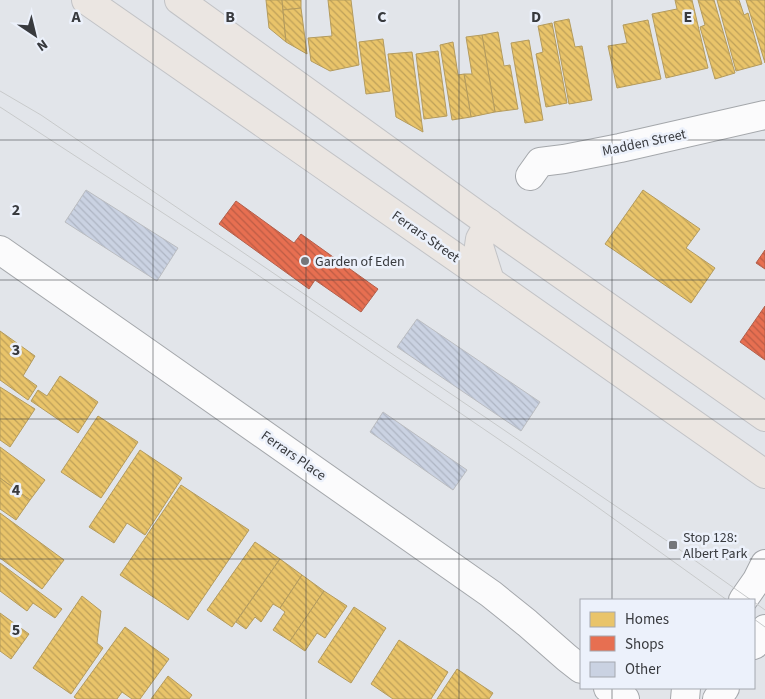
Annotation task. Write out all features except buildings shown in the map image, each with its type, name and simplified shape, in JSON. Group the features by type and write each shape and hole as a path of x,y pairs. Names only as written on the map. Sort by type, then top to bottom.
{"main road":[{"name":"Ferrars Street","path":"86,0 765,474"},
{"path":"179,0 489,224 765,417"},
{"path":"489,224 480,239 479,246 490,281"}],"street":[{"name":"Madden Street","path":"530,176 540,162 620,148 765,115"},
{"name":"Ferrars Place","path":"0,250 491,594 580,668"},
{"path":"744,599 765,564"},
{"path":"755,644 765,629"},
{"path":"609,689 624,699"}],"tram line":[{"path":"0,91 41,115 750,599"},
{"path":"0,107 246,267 582,496 726,599"},
{"path":"755,603 765,610"},
{"path":"755,620 765,627"}],"place":[{"name":"Garden of Eden","path":"305,261"},
{"name":"Stop 128: Albert Park","path":"673,545"}]}
